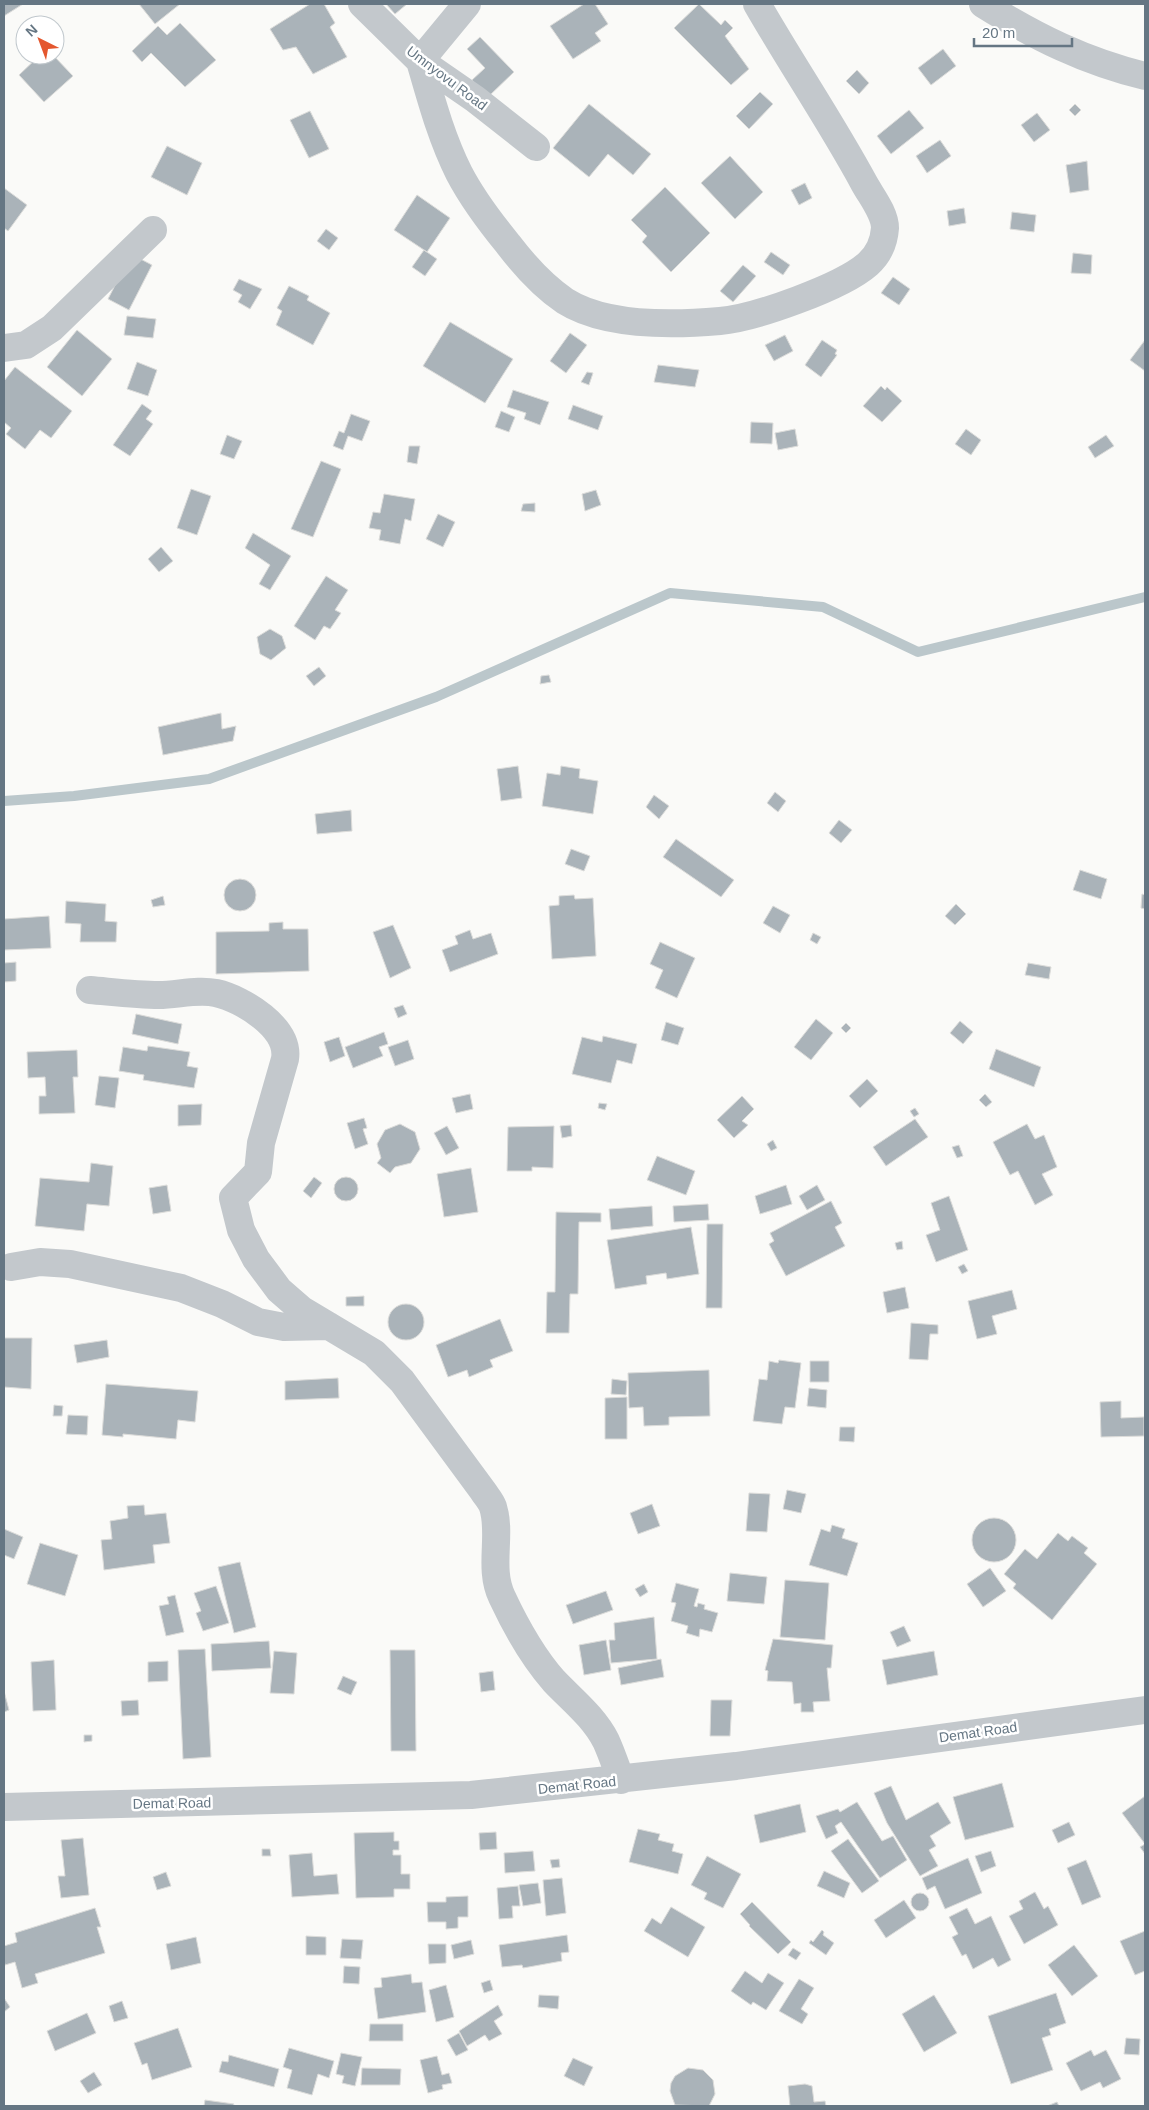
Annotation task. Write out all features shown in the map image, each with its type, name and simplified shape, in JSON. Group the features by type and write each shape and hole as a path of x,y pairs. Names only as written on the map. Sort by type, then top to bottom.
{"street":[{"name":"Umnyovu Road","path":"362,4 420,61 476,99 536,147"},
{"path":"467,4 420,61 436,118 459,173 487,218 526,268 564,301 589,314 651,323 723,321 786,304 844,280 869,264 883,244 885,226 880,211 840,139 757,4"},
{"path":"983,4 1032,34 1106,66 1145,76"},
{"path":"4,348 26,345 52,328 153,230"},
{"path":"90,990 158,995 216,993 239,1002 261,1016 276,1029 287,1050 261,1143 258,1172 233,1198 241,1230 256,1259 279,1290 302,1310 374,1353 402,1381 492,1505 498,1589 531,1650 554,1680 587,1713 606,1740 621,1780"},
{"path":"11,1268 40,1262 70,1264 181,1288 222,1304 258,1322 284,1327 331,1326"},
{"name":"Demat Road","path":"4,1807 471,1795 621,1780 1145,1710"}],"building":[{"path":"4,4 23,4 4,16"},
{"path":"139,4 180,4 155,24"},
{"path":"310,4 324,4 335,23 330,27 347,57 313,74 296,47 283,50 270,29"},
{"path":"386,4 407,4 395,14"},
{"path":"584,4 595,4 608,24 595,33 601,41 573,59 550,26"},
{"path":"699,4 721,25 725,20 733,28 725,36 749,69 731,85 674,28"},
{"path":"180,23 216,60 185,87 151,53 142,62 132,51 158,26 167,35"},
{"path":"480,37 514,72 488,97 472,80 485,68 467,49"},
{"path":"943,49 956,66 931,85 918,68"},
{"path":"30,65 63,65 73,76 44,102 19,75"},
{"path":"857,70 869,83 859,94 846,81"},
{"path":"760,92 773,104 749,129 736,116"},
{"path":"589,104 651,154 633,175 608,154 589,177 553,148"},
{"path":"1075,104 1081,110 1075,116 1069,110"},
{"path":"909,110 924,128 891,154 877,136"},
{"path":"310,111 329,149 309,158 290,120"},
{"path":"1037,113 1050,130 1034,142 1021,125"},
{"path":"940,140 951,156 927,173 916,156"},
{"path":"167,146 202,163 187,195 151,177"},
{"path":"730,156 763,192 735,219 701,183"},
{"path":"1087,161 1089,190 1070,193 1066,165"},
{"path":"805,183 812,198 799,205 791,190"},
{"path":"665,187 710,233 671,272 642,242 647,236 631,220"},
{"path":"4,188 27,205 8,231 4,228"},
{"path":"417,195 450,218 427,252 394,230"},
{"path":"964,208 966,223 949,226 947,211"},
{"path":"1012,212 1036,215 1034,232 1010,229"},
{"path":"326,229 338,238 329,250 317,241"},
{"path":"424,250 437,259 425,276 412,267"},
{"path":"771,252 790,265 783,275 764,262"},
{"path":"1073,253 1092,255 1091,274 1071,273"},
{"path":"131,254 152,265 129,310 108,299"},
{"path":"743,265 756,276 733,302 720,291"},
{"path":"893,277 910,289 899,305 881,293"},
{"path":"239,279 262,289 250,309 238,302 242,295 233,290"},
{"path":"289,286 309,296 307,300 330,313 313,345 276,325 282,311 277,308"},
{"path":"127,316 156,319 153,338 124,335"},
{"path":"450,322 513,359 485,403 423,366"},
{"path":"77,330 112,359 82,396 47,367"},
{"path":"570,333 587,345 566,373 550,361"},
{"path":"785,335 793,351 774,361 765,345"},
{"path":"822,340 837,350 835,354 837,355 821,377 805,365"},
{"path":"1145,340 1145,371 1130,360"},
{"path":"137,362 157,370 148,396 127,389"},
{"path":"658,365 699,370 695,387 654,382"},
{"path":"15,367 72,411 51,438 40,430 25,449 6,434 11,428 4,422 4,381"},
{"path":"587,372 593,373 589,385 581,382"},
{"path":"881,386 885,390 887,387 902,401 882,422 863,406"},
{"path":"513,390 549,402 540,425 524,419 526,413 507,407"},
{"path":"142,404 152,411 146,419 153,424 130,456 113,445"},
{"path":"573,405 603,416 598,430 568,419"},
{"path":"501,411 515,417 509,432 495,427"},
{"path":"351,414 370,421 362,441 348,436 343,450 333,446 339,431 344,433"},
{"path":"751,422 773,423 772,444 750,443"},
{"path":"795,429 798,446 778,450 775,433"},
{"path":"966,429 981,440 971,455 955,444"},
{"path":"227,435 242,441 234,459 220,454"},
{"path":"1106,435 1114,446 1095,458 1088,447"},
{"path":"409,446 420,446 417,464 407,462"},
{"path":"321,461 341,469 313,537 291,529"},
{"path":"191,489 211,496 197,535 177,528"},
{"path":"596,490 601,505 585,511 582,494"},
{"path":"384,494 415,499 411,521 405,519 400,544 379,540 381,530 369,528 373,512 380,513"},
{"path":"535,503 535,512 521,511 523,504"},
{"path":"438,514 455,522 443,547 426,539"},
{"path":"253,533 291,556 270,590 259,584 270,565 245,548"},
{"path":"161,547 173,561 159,572 148,559"},
{"path":"326,576 348,590 335,610 341,613 330,629 324,626 315,640 294,626"},
{"path":"270,629 282,636 286,648 271,660 260,654 257,637"},
{"path":"319,667 326,676 314,686 306,676"},
{"path":"549,675 551,682 540,684 541,676"},
{"path":"221,713 222,729 236,726 233,741 163,755 158,727"},
{"path":"518,766 522,798 501,801 497,769"},
{"path":"561,766 580,769 579,778 598,781 593,814 542,806 547,773 560,775"},
{"path":"775,792 786,801 778,812 767,803"},
{"path":"654,795 669,806 659,819 646,807"},
{"path":"351,810 352,831 317,834 315,814"},
{"path":"839,820 852,830 841,843 829,833"},
{"path":"676,839 734,880 721,897 663,857"},
{"path":"571,849 590,856 584,871 565,864"},
{"path":"1080,870 1107,879 1101,899 1073,890"},
{"path":"240,879 246,880 251,884 255,889 255,901 251,906 246,910 240,911 234,910 229,906 225,901 224,895 225,889 229,884 234,880"},
{"path":"1142,894 1145,895 1145,909 1141,908"},
{"path":"574,895 575,899 593,898 596,956 552,959 549,906 559,905 559,896"},
{"path":"163,896 165,905 153,907 151,900"},
{"path":"66,901 106,904 105,921 117,922 116,942 80,942 81,924 65,923"},
{"path":"956,904 966,914 955,925 945,916"},
{"path":"773,906 790,915 780,933 763,923"},
{"path":"49,916 51,948 4,950 4,919"},
{"path":"283,922 283,929 308,929 309,971 216,974 216,932 269,931 269,923"},
{"path":"393,925 411,968 390,978 373,932"},
{"path":"470,930 473,939 491,933 498,954 450,972 442,950 458,944 455,936"},
{"path":"813,933 821,937 817,944 810,940"},
{"path":"660,942 695,958 677,998 655,988 663,970 650,964"},
{"path":"16,962 16,981 4,982 4,963"},
{"path":"1028,963 1051,967 1049,979 1025,975"},
{"path":"403,1005 407,1014 398,1018 394,1008"},
{"path":"136,1014 182,1024 178,1044 132,1034"},
{"path":"816,1019 833,1033 811,1060 794,1047"},
{"path":"960,1021 973,1032 963,1044 950,1033"},
{"path":"666,1022 684,1028 678,1045 661,1040"},
{"path":"846,1023 851,1028 846,1033 841,1028"},
{"path":"384,1032 388,1044 379,1047 383,1056 353,1068 345,1047"},
{"path":"603,1036 637,1044 632,1064 617,1060 611,1083 572,1074 582,1037 602,1042"},
{"path":"339,1037 345,1056 330,1062 324,1042"},
{"path":"408,1040 414,1059 395,1066 388,1047"},
{"path":"148,1046 190,1052 187,1066 198,1068 194,1088 143,1080 144,1075 119,1071 123,1047 147,1051"},
{"path":"996,1049 1041,1067 1034,1087 989,1069"},
{"path":"77,1050 78,1077 73,1077 75,1113 39,1114 39,1096 46,1096 45,1077 28,1078 27,1052"},
{"path":"99,1076 119,1078 115,1108 95,1105"},
{"path":"867,1079 878,1091 860,1108 849,1096"},
{"path":"470,1094 473,1109 456,1113 452,1098"},
{"path":"985,1094 992,1102 986,1107 979,1100"},
{"path":"742,1096 754,1109 742,1121 748,1125 734,1138 717,1120"},
{"path":"599,1103 607,1104 605,1110 598,1108"},
{"path":"202,1104 201,1125 178,1126 178,1105"},
{"path":"915,1108 919,1114 914,1117 910,1111"},
{"path":"364,1118 367,1128 363,1129 368,1144 355,1149 347,1123"},
{"path":"915,1119 928,1137 886,1166 873,1147"},
{"path":"400,1124 415,1132 420,1149 411,1163 395,1167 390,1173 377,1163 381,1158 377,1144 385,1130"},
{"path":"1027,1124 1035,1139 1044,1135 1057,1167 1042,1174 1053,1195 1035,1205 1018,1171 1010,1175 993,1142"},
{"path":"571,1125 572,1136 562,1138 560,1126"},
{"path":"447,1126 459,1148 446,1155 434,1133"},
{"path":"554,1126 553,1168 532,1167 532,1171 507,1171 508,1127"},
{"path":"773,1140 777,1148 771,1151 767,1144"},
{"path":"959,1145 963,1156 957,1158 952,1147"},
{"path":"657,1156 695,1171 686,1195 647,1180"},
{"path":"91,1163 113,1166 109,1206 87,1204 84,1231 35,1226 40,1178 89,1182"},
{"path":"471,1168 478,1212 444,1217 437,1174"},
{"path":"314,1177 322,1183 311,1198 303,1191"},
{"path":"346,1177 354,1181 358,1189 354,1197 346,1201 338,1197 334,1189 338,1181"},
{"path":"167,1185 171,1211 153,1214 149,1188"},
{"path":"786,1185 792,1204 760,1214 755,1196"},
{"path":"817,1185 825,1200 807,1210 799,1196"},
{"path":"949,1196 968,1250 936,1262 926,1235 940,1230 931,1203"},
{"path":"831,1201 842,1223 835,1227 845,1246 786,1276 769,1244 774,1241 770,1233"},
{"path":"708,1204 709,1220 674,1222 673,1206"},
{"path":"652,1206 653,1226 611,1230 609,1209"},
{"path":"556,1212 601,1213 601,1222 579,1222 578,1294 570,1294 569,1333 546,1333 547,1292 555,1292"},
{"path":"707,1224 723,1224 722,1308 706,1308"},
{"path":"691,1227 699,1274 667,1279 666,1273 646,1276 647,1284 615,1289 607,1240"},
{"path":"902,1241 903,1249 897,1250 895,1243"},
{"path":"964,1264 968,1271 962,1274 958,1267"},
{"path":"905,1287 909,1308 887,1313 883,1292"},
{"path":"1012,1290 1017,1309 992,1316 997,1334 977,1339 968,1301"},
{"path":"364,1296 364,1306 346,1306 346,1297"},
{"path":"406,1304 413,1305 419,1309 423,1315 423,1329 419,1335 413,1339 406,1340 399,1339 393,1335 389,1329 388,1322 389,1315 393,1309 399,1305"},
{"path":"500,1319 513,1351 490,1360 493,1367 469,1377 467,1370 448,1377 436,1345"},
{"path":"911,1323 938,1325 938,1334 930,1334 928,1360 909,1359"},
{"path":"4,1338 32,1338 31,1389 4,1387"},
{"path":"107,1340 109,1357 77,1363 74,1345"},
{"path":"779,1360 801,1363 795,1408 785,1407 782,1424 753,1421 759,1379 767,1380 769,1361 778,1363"},
{"path":"810,1361 829,1361 829,1382 810,1382"},
{"path":"709,1370 710,1416 669,1417 669,1425 644,1426 643,1407 629,1408 628,1373"},
{"path":"338,1378 339,1398 285,1400 285,1381"},
{"path":"612,1379 627,1381 626,1395 611,1394"},
{"path":"106,1384 198,1391 195,1422 178,1420 176,1439 123,1434 123,1437 102,1435"},
{"path":"809,1388 827,1390 826,1408 807,1406"},
{"path":"627,1397 627,1439 605,1439 605,1398"},
{"path":"1121,1401 1121,1418 1144,1417 1144,1436 1101,1437 1100,1402"},
{"path":"54,1405 63,1406 62,1416 53,1416"},
{"path":"68,1415 88,1416 87,1435 66,1434"},
{"path":"840,1427 855,1427 854,1442 839,1441"},
{"path":"787,1490 806,1494 801,1513 783,1509"},
{"path":"749,1493 770,1494 767,1532 746,1531"},
{"path":"652,1504 660,1526 638,1534 630,1513"},
{"path":"144,1505 145,1515 166,1513 170,1543 153,1545 155,1563 104,1570 101,1540 112,1539 110,1521 128,1518 127,1506"},
{"path":"990,1518 998,1518 1010,1524 1016,1540 1010,1556 998,1562 990,1562 978,1556 972,1544 972,1536 978,1524"},
{"path":"832,1525 845,1529 842,1538 858,1543 847,1576 809,1565 821,1529 830,1532"},
{"path":"4,1529 23,1537 14,1559 4,1555"},
{"path":"1058,1533 1068,1541 1072,1536 1088,1548 1084,1553 1097,1564 1052,1620 1013,1588 1016,1584 1004,1574 1025,1549 1037,1559"},
{"path":"40,1543 78,1555 65,1596 27,1584"},
{"path":"240,1562 256,1627 234,1633 218,1567"},
{"path":"990,1568 1006,1591 983,1607 967,1584"},
{"path":"730,1573 767,1577 764,1604 727,1601"},
{"path":"785,1580 829,1583 825,1640 780,1637"},
{"path":"676,1583 699,1589 694,1606 697,1607 698,1603 705,1605 704,1609 718,1613 712,1632 700,1629 699,1637 686,1633 688,1626 671,1621 676,1603 671,1602"},
{"path":"644,1584 648,1592 640,1597 635,1589"},
{"path":"216,1586 229,1623 203,1631 196,1613 201,1611 194,1593"},
{"path":"606,1591 613,1610 573,1624 566,1605"},
{"path":"175,1595 184,1632 166,1636 159,1606 169,1604 167,1597"},
{"path":"654,1617 657,1659 611,1663 609,1640 615,1640 614,1623"},
{"path":"904,1626 911,1641 897,1647 890,1632"},
{"path":"773,1639 833,1645 831,1668 827,1668 830,1701 813,1702 814,1712 801,1712 801,1703 794,1704 792,1682 767,1681 768,1671 765,1670"},
{"path":"606,1640 611,1670 584,1675 579,1645"},
{"path":"269,1641 271,1668 212,1671 211,1644"},
{"path":"205,1649 211,1757 183,1759 178,1650"},
{"path":"390,1650 415,1650 416,1751 391,1751"},
{"path":"274,1651 297,1653 294,1694 270,1693"},
{"path":"934,1651 938,1675 887,1685 882,1660"},
{"path":"661,1659 664,1677 621,1685 618,1668"},
{"path":"54,1660 56,1710 33,1711 31,1662"},
{"path":"168,1661 168,1681 148,1682 148,1662"},
{"path":"493,1671 495,1690 481,1692 479,1673"},
{"path":"343,1676 357,1682 351,1695 337,1689"},
{"path":"4,1691 9,1710 4,1712"},
{"path":"138,1700 139,1715 122,1716 121,1701"},
{"path":"711,1700 732,1700 730,1736 710,1736"},
{"path":"84,1735 92,1735 92,1741 84,1742"},
{"path":"1002,1783 1014,1827 965,1840 953,1797"},
{"path":"891,1786 906,1820 938,1802 951,1823 930,1836 936,1846 929,1850 938,1866 920,1876 887,1823 874,1793"},
{"path":"1145,1796 1145,1844 1122,1813"},
{"path":"857,1802 882,1841 893,1836 907,1860 880,1878 841,1822 835,1826 838,1833 826,1839 816,1816 838,1809 840,1812"},
{"path":"800,1804 806,1832 760,1843 754,1815"},
{"path":"1069,1822 1075,1835 1058,1843 1052,1830"},
{"path":"638,1829 660,1834 658,1840 674,1844 672,1851 683,1854 678,1874 629,1862"},
{"path":"394,1832 394,1841 399,1841 399,1850 393,1850 393,1855 401,1855 401,1874 410,1874 410,1889 394,1889 394,1897 356,1898 354,1833"},
{"path":"496,1832 497,1849 480,1850 479,1833"},
{"path":"83,1838 89,1895 61,1898 58,1876 65,1876 61,1840"},
{"path":"848,1839 879,1881 862,1893 831,1851"},
{"path":"1145,1844 1145,1854 1140,1847"},
{"path":"262,1849 270,1849 271,1856 262,1856"},
{"path":"533,1851 535,1871 505,1873 504,1853"},
{"path":"991,1851 996,1866 981,1872 975,1856"},
{"path":"312,1853 314,1876 337,1874 339,1894 292,1897 289,1855"},
{"path":"707,1856 741,1874 723,1908 704,1899 707,1893 691,1885"},
{"path":"968,1858 982,1893 945,1909 935,1886 927,1890 922,1878"},
{"path":"559,1859 560,1867 552,1868 550,1860"},
{"path":"1086,1860 1101,1897 1082,1905 1067,1868"},
{"path":"824,1871 850,1883 844,1898 817,1886"},
{"path":"166,1872 171,1886 157,1890 153,1877"},
{"path":"562,1878 566,1913 546,1916 543,1880"},
{"path":"538,1883 541,1903 523,1906 519,1885"},
{"path":"518,1886 520,1906 512,1906 513,1918 499,1919 497,1888"},
{"path":"1035,1892 1044,1909 1048,1906 1058,1925 1024,1944 1009,1916 1023,1909 1019,1901"},
{"path":"920,1893 926,1896 929,1902 926,1908 920,1911 914,1908 911,1902 914,1896"},
{"path":"468,1896 468,1917 458,1917 458,1928 446,1929 446,1922 428,1922 427,1902 446,1902 446,1897"},
{"path":"904,1900 916,1918 886,1938 874,1920"},
{"path":"752,1902 791,1942 778,1954 749,1926 740,1914"},
{"path":"671,1907 705,1927 688,1957 644,1931 652,1918 661,1924"},
{"path":"95,1908 101,1927 97,1927 105,1953 35,1974 38,1983 22,1988 15,1962 5,1965 4,1960 4,1946 17,1942 15,1933"},
{"path":"967,1908 975,1924 991,1916 1011,1960 998,1967 993,1958 973,1969 966,1954 962,1956 952,1937 958,1934 949,1917"},
{"path":"822,1930 824,1932 823,1935 834,1943 826,1955 809,1943 811,1940 813,1942"},
{"path":"1145,1931 1145,1971 1135,1975 1120,1941"},
{"path":"567,1935 569,1952 561,1953 562,1961 523,1968 522,1965 502,1967 499,1945"},
{"path":"306,1936 326,1937 326,1955 306,1955"},
{"path":"196,1937 201,1963 171,1970 166,1944"},
{"path":"342,1939 363,1940 361,1959 340,1958"},
{"path":"471,1940 474,1954 454,1959 451,1945"},
{"path":"428,1944 446,1944 446,1963 429,1964"},
{"path":"1074,1945 1098,1976 1072,1996 1048,1965"},
{"path":"793,1948 801,1953 796,1960 788,1955"},
{"path":"344,1966 360,1967 359,1984 343,1983"},
{"path":"745,1971 762,1983 768,1973 784,1983 766,2010 753,2002 751,2005 731,1991"},
{"path":"411,1974 412,1983 422,1982 426,2012 378,2019 374,1988 382,1987 381,1978"},
{"path":"799,1979 814,1988 801,2009 808,2014 802,2024 779,2011"},
{"path":"490,1980 493,1990 484,1993 481,1983"},
{"path":"446,1985 454,2017 436,2022 429,1990"},
{"path":"1056,1993 1066,2023 1049,2029 1051,2035 1042,2038 1053,2070 1011,2084 988,2016"},
{"path":"539,1995 559,1996 558,2009 538,2007"},
{"path":"934,1995 957,2033 924,2052 902,2014"},
{"path":"4,1998 10,2007 4,2012"},
{"path":"122,2001 128,2018 114,2022 109,2006"},
{"path":"498,2005 503,2015 494,2021 502,2034 489,2041 485,2035 467,2046 459,2031"},
{"path":"87,2013 96,2033 55,2051 47,2031"},
{"path":"370,2024 403,2024 403,2041 369,2041"},
{"path":"178,2028 192,2067 152,2080 147,2063 142,2065 134,2043"},
{"path":"459,2033 468,2050 456,2056 447,2040"},
{"path":"1126,2038 1140,2039 1139,2055 1124,2054"},
{"path":"289,2048 334,2061 329,2078 318,2074 312,2095 287,2088 292,2070 283,2067"},
{"path":"1091,2050 1094,2056 1106,2050 1121,2079 1103,2088 1100,2082 1081,2091 1066,2063"},
{"path":"341,2053 362,2057 355,2086 342,2083 344,2076 336,2074"},
{"path":"229,2055 279,2069 274,2087 219,2072 222,2061 228,2062"},
{"path":"437,2056 442,2075 449,2073 452,2083 442,2085 443,2089 428,2093 420,2060"},
{"path":"573,2058 593,2067 584,2086 564,2076"},
{"path":"362,2068 401,2069 400,2085 361,2085"},
{"path":"688,2068 703,2070 713,2080 715,2094 709,2106 675,2105 670,2091 671,2083 675,2076"},
{"path":"94,2072 102,2085 88,2093 80,2081"},
{"path":"805,2084 812,2086 814,2102 825,2101 826,2106 790,2106 788,2086"},
{"path":"205,2100 234,2104 233,2106 204,2106"},
{"path":"1057,2102 1059,2106 1047,2106"}],"waterway":[{"path":"4,801 74,796 209,779 436,697 670,593 823,607 918,652 1145,597"}]}
